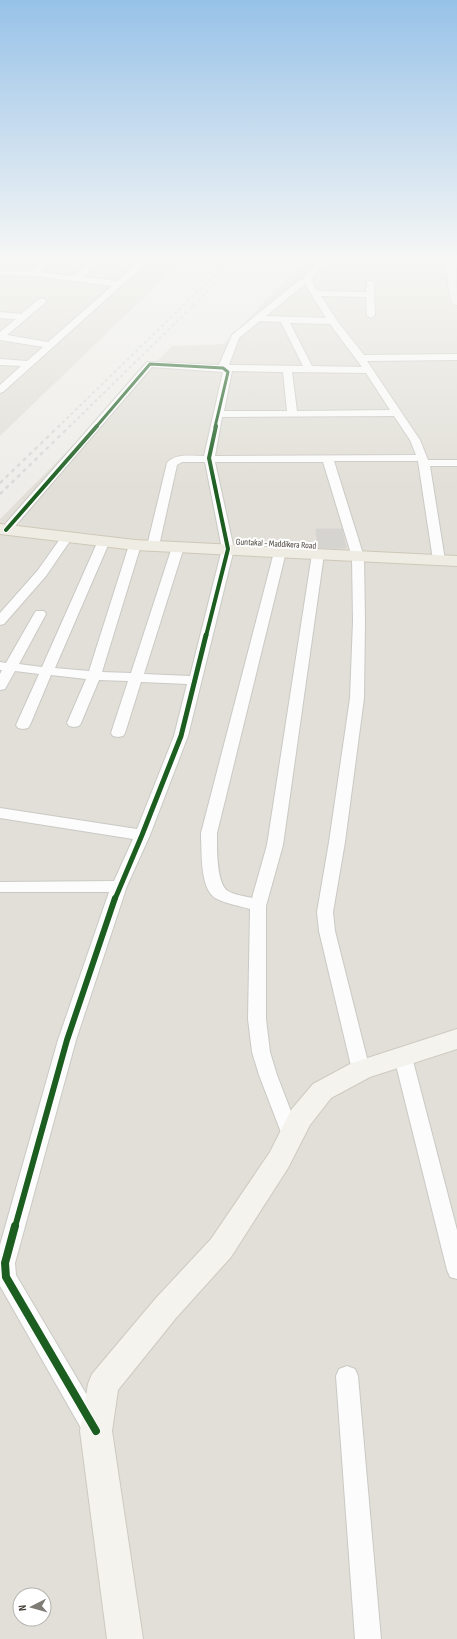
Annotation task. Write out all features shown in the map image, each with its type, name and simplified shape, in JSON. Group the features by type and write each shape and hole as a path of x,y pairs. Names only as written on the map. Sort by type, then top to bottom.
{"main road":[{"name":"Guntakal - Maddikera Road","path":"3,529 66,538 135,545 457,561"}],"street":[{"path":"0,390 61,335"},
{"path":"222,368 237,335"},
{"path":"292,335 309,369"},
{"path":"344,335 361,358 416,440 423,461 439,560"},
{"path":"0,337 50,345"},
{"path":"361,358 457,357"},
{"path":"0,362 29,364"},
{"path":"3,529 150,364 222,368 369,370"},
{"path":"96,1431 6,1277 4,1263 67,1040 120,886 181,736 228,549 209,458 228,372 222,368"},
{"path":"287,369 292,414"},
{"path":"218,414 397,413"},
{"path":"153,546 172,463 180,458 322,458 457,463"},
{"path":"322,458 328,460 358,557 359,621 357,698 338,842 325,912 327,931 361,1070"},
{"path":"0,621 42,573 66,538"},
{"path":"23,725 103,542"},
{"path":"74,723 94,676 135,545"},
{"path":"118,733 178,547"},
{"path":"258,906 222,895 218,891 214,885 209,833 280,552"},
{"path":"291,1135 268,1075 261,1052 257,1019 258,906 275,845 318,554"},
{"path":"0,686 5,666 40,614"},
{"path":"5,666 94,676 195,680"},
{"path":"0,813 142,835"},
{"path":"0,887 120,886"},
{"path":"125,1639 96,1431 103,1384 166,1308 221,1248 279,1160 300,1118 322,1091 361,1070 457,1039"},
{"path":"403,1057 457,1270"},
{"path":"347,1376 368,1639"}],"shaded area":[{"path":"0,335 104,335 0,436"},
{"path":"232,335 457,335 457,1639 0,1639 0,519 172,346 224,344"}],"building":[{"path":"316,529 342,529 346,548 318,548"}],"railway":[{"path":"58,427 152,335"},
{"path":"69,427 163,335"},
{"path":"0,483 59,426"},
{"path":"0,494 70,426"}],"cycle path":[{"path":"6,530 150,364 223,368 227,370 228,372 209,458 228,549 181,736 142,835 119,886 67,1040 5,1263 6,1277 96,1431"}]}
